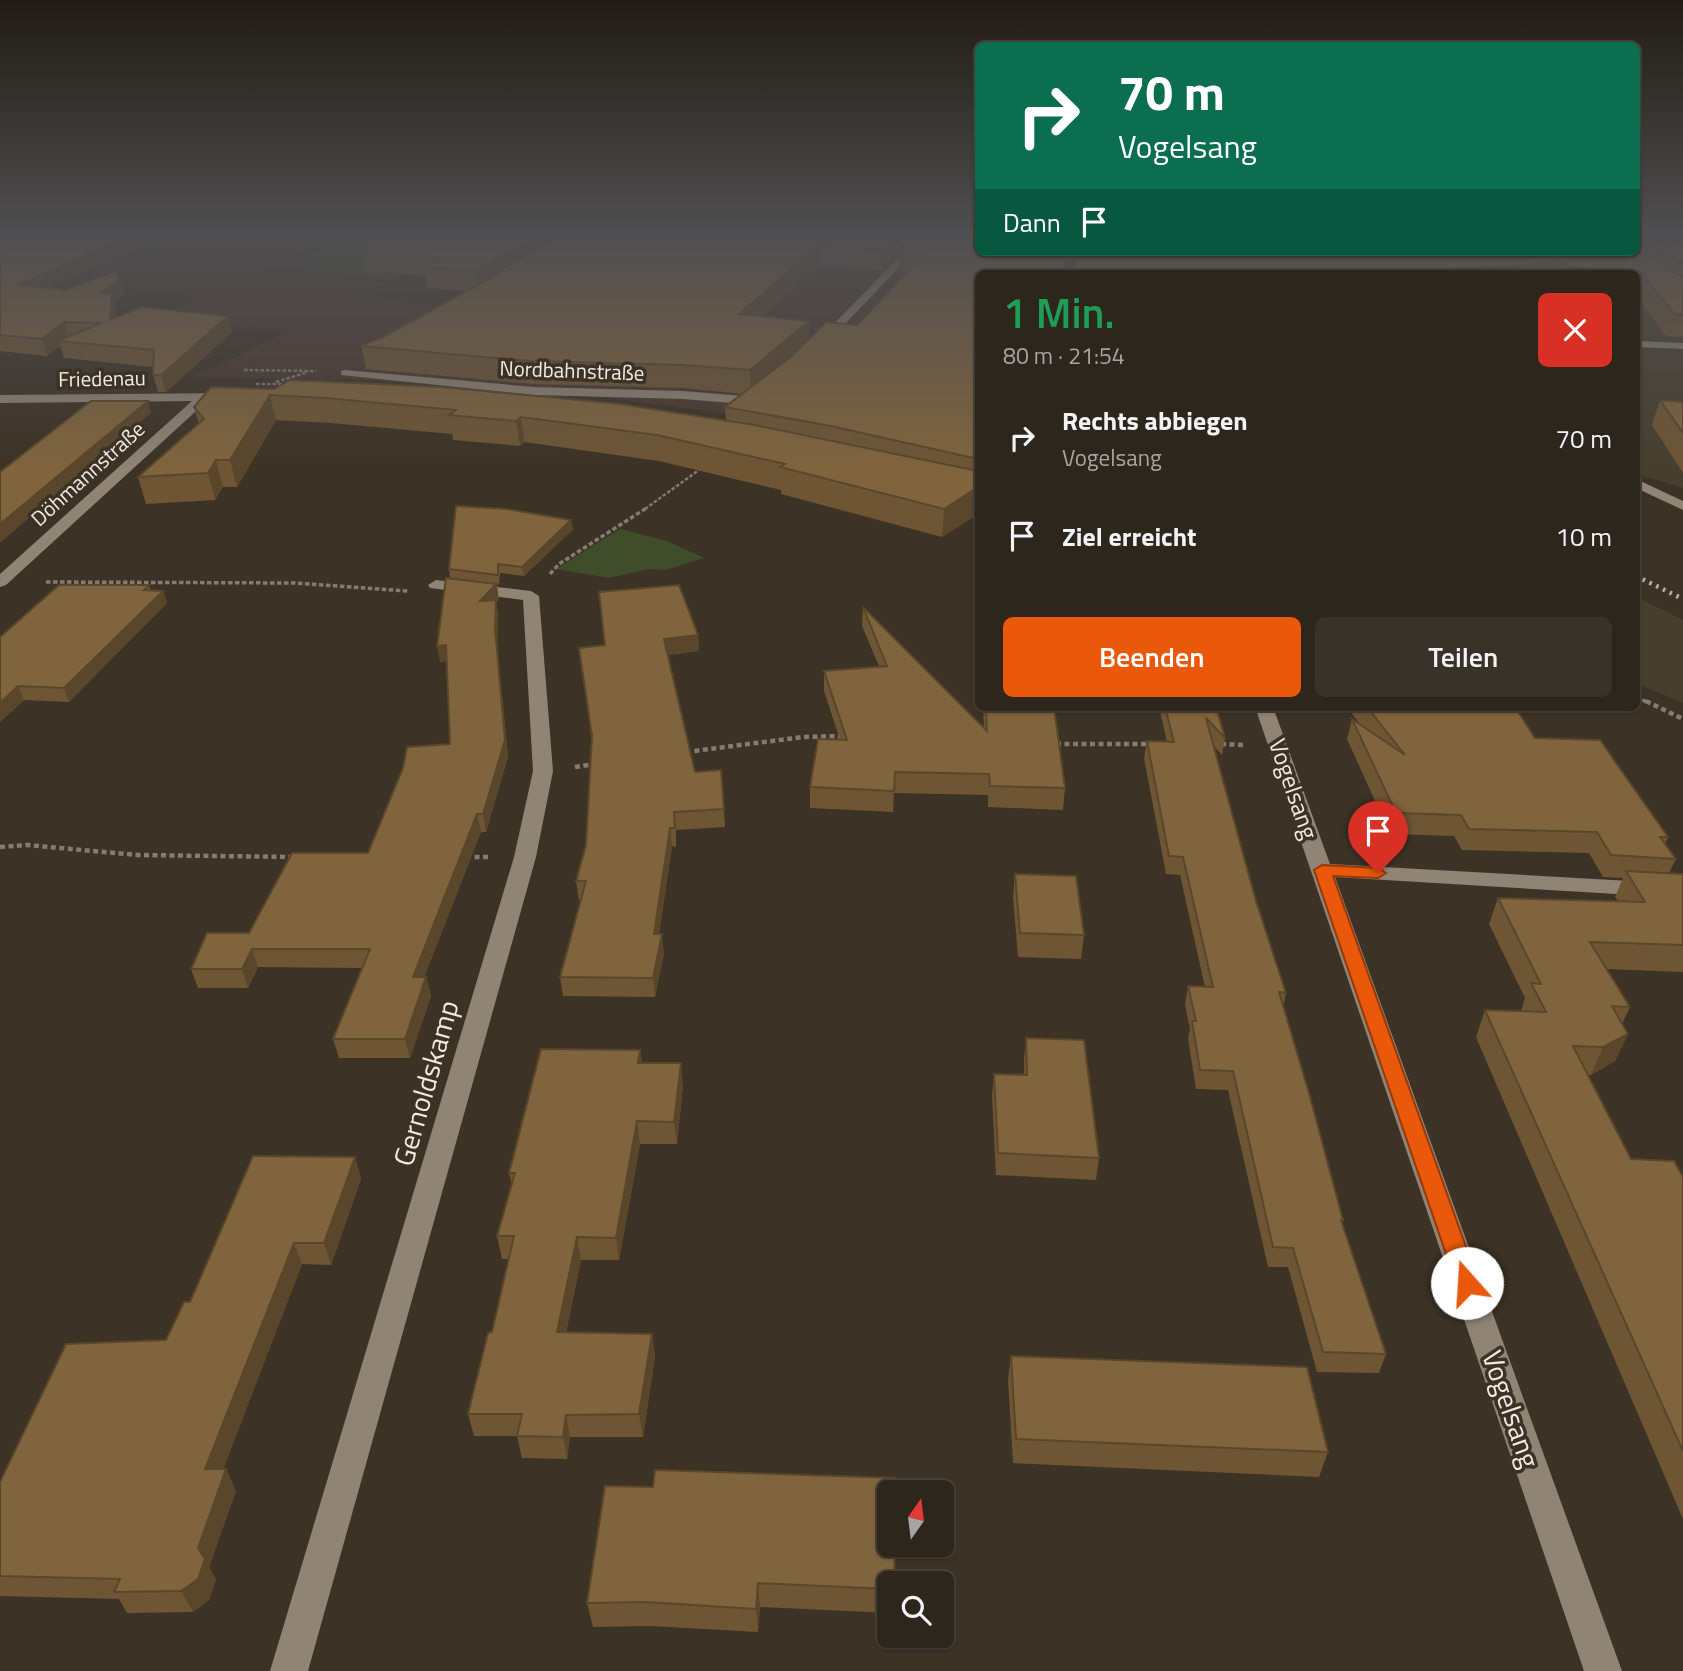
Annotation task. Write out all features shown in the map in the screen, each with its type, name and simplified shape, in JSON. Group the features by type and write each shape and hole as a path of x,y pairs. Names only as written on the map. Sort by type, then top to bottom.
{"street":[{"path":"814,351 849,315"},
{"path":"1640,344 1683,346"},
{"name":"Nordbahnstraße","path":"362,362 345,373 534,391 760,398 740,414"},
{"path":"204,397 242,397"},
{"name":"Friedenau","path":"0,399 204,397"},
{"name":"Döhmannstraße","path":"0,582 204,397"},
{"path":"1640,485 1683,506"},
{"path":"436,585 531,596"},
{"name":"Gernoldskamp","path":"289,1671 525,856 543,771 531,596"},
{"name":"Vogelsang","path":"1266,711 1603,1671"},
{"name":"Vogelsang","path":"1322,870 1683,891"}],"path":[{"path":"242,397 312,371"},
{"path":"531,596 559,564 622,526 707,465"},
{"path":"40,582 294,583 408,591 436,585"},
{"path":"1640,699 1683,719"},
{"path":"680,753 803,737 854,736"},
{"path":"1043,744 1153,744"},
{"path":"1208,744 1277,745"},
{"path":"543,771 598,764"},
{"path":"0,847 27,845 138,855 299,857"},
{"path":"458,857 525,856"}],"shaded area":[{"path":"161,315 864,315 821,361 760,418 592,396 440,385 365,380 189,377 220,365 289,330 155,318"},
{"path":"1640,315 1683,315 1683,488 1640,475"},
{"path":"1640,599 1683,620 1683,703 1640,685"}],"green space":[{"path":"620,529 667,541 704,558 666,570 649,569 609,578 556,569"}],"building":[{"path":"0,315 110,315 110,320 122,315 228,316 161,375 153,375 154,350 58,341 101,323 64,322 42,339 0,335"},
{"path":"423,315 749,315 809,321 750,370 682,365 531,361 361,346"},
{"path":"867,315 975,315 975,458 831,426 725,407 793,355 826,322 857,325"},
{"path":"290,380 441,387 620,404 755,425 975,470 975,489 944,509 780,467 785,464 657,435 521,417 516,421 449,415 456,410 270,395 230,460 216,460 208,473 138,477 204,419 194,407 211,387 274,389"},
{"path":"1660,400 1683,402 1683,433"},
{"path":"91,401 148,401 0,524 0,472"},
{"path":"456,506 507,509 571,520 522,567 498,564 498,575 449,569"},
{"path":"446,578 496,584 480,601 496,600 495,628 505,740 483,814 477,814 413,977 426,977 405,1039 333,1039 370,949 252,949 242,969 191,969 207,933 249,933 292,853 368,853 403,768 407,747 450,744 446,645 437,646"},
{"path":"59,585 149,585 144,590 163,591 64,688 18,686 0,703 0,637"},
{"path":"679,585 698,635 664,639 695,772 721,770 724,809 674,812 675,828 670,828 654,934 662,934 653,978 560,977 586,881 576,881 586,845 592,736 579,648 605,645 599,592"},
{"path":"863,607 987,731 986,711 1055,711 1065,788 990,786 989,774 895,772 894,791 810,787 818,739 847,740 824,671 887,666"},
{"path":"1166,711 1217,711 1225,738 1206,718 1256,901 1286,993 1279,992 1309,1093 1341,1220 1386,1354 1323,1352 1293,1248 1273,1247 1233,1071 1200,1070 1192,1021 1196,1021 1188,986 1213,987 1183,857 1169,856 1147,741 1174,742"},
{"path":"1370,711 1518,711 1535,738 1600,740 1668,837 1660,837 1676,859 1611,855 1597,832 1469,829 1461,815 1396,813 1352,719 1405,755"},
{"path":"1626,871 1683,874 1683,945 1590,942 1630,1007 1612,1006 1628,1034 1603,1047 1573,1046 1631,1159 1674,1161 1683,1177 1683,1451 1485,1010 1546,1012 1531,983 1541,984 1498,898 1645,902"},
{"path":"1015,874 1076,876 1084,935 1020,933"},
{"path":"1026,1038 1084,1040 1099,1158 998,1153 994,1074 1027,1075"},
{"path":"541,1049 640,1050 638,1063 681,1063 674,1122 637,1121 616,1238 577,1237 557,1332 652,1334 639,1414 566,1415 563,1437 517,1436 522,1414 468,1414 488,1333 492,1332 514,1236 497,1236 515,1173 509,1173"},
{"path":"253,1156 355,1157 324,1243 294,1243 205,1469 226,1469 198,1548 205,1559 198,1579 181,1591 114,1592 120,1579 0,1576 0,1482 66,1344 166,1340 184,1302 190,1302"},
{"path":"1011,1356 1307,1367 1328,1452 1016,1439"},
{"path":"655,1470 896,1478 877,1480 877,1558 895,1558 894,1571 877,1571 877,1588 758,1583 756,1609 646,1602 587,1603 605,1486 653,1487"}],"railway":[{"path":"1640,578 1683,599"}],"route":[{"path":"1378,873 1322,870 1467,1283"}]}
